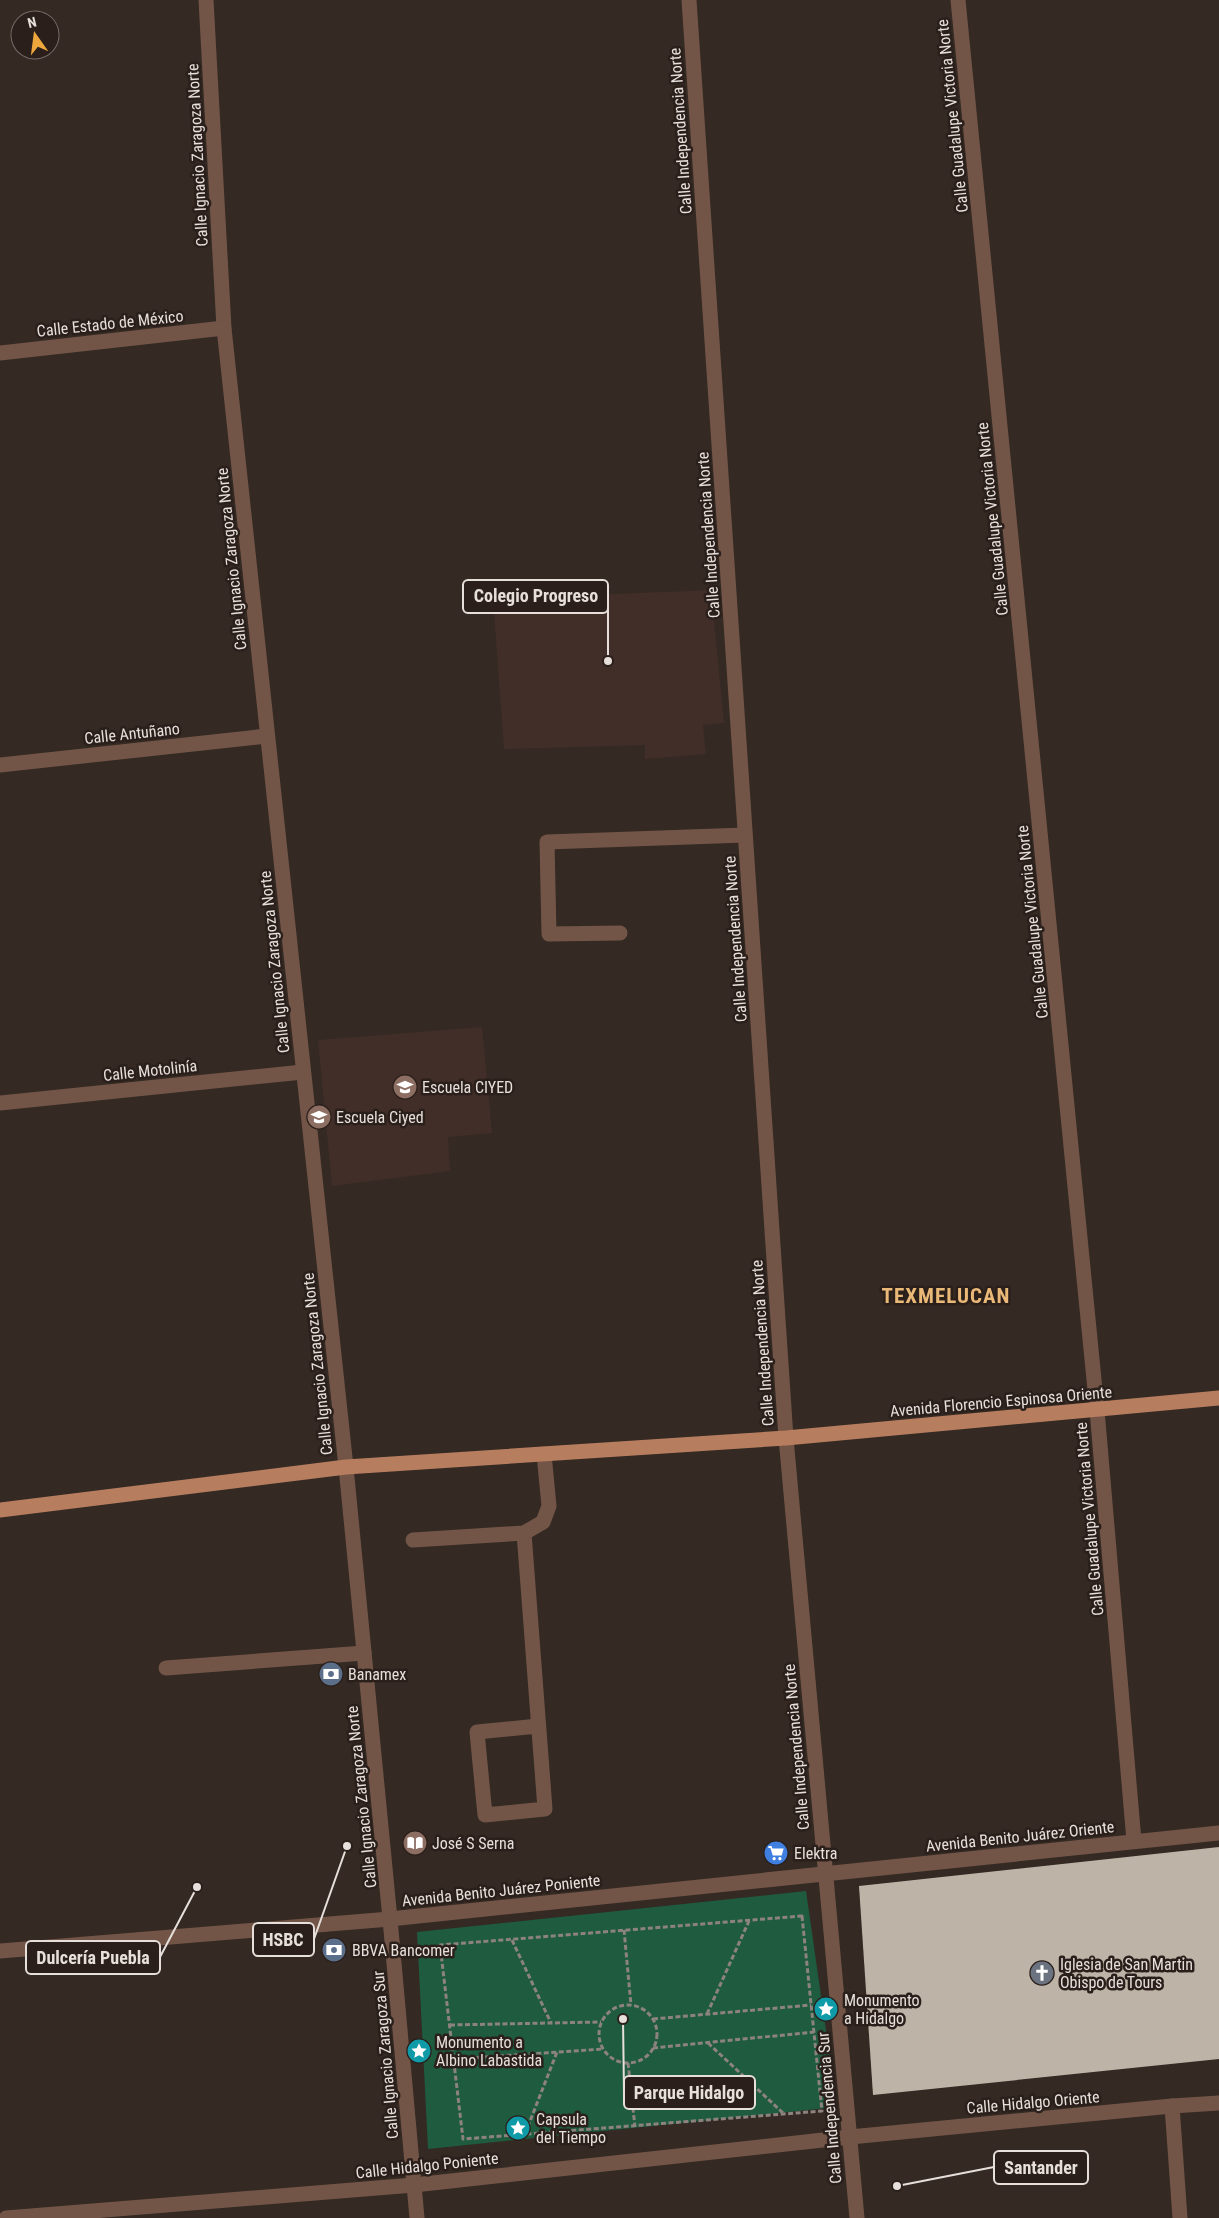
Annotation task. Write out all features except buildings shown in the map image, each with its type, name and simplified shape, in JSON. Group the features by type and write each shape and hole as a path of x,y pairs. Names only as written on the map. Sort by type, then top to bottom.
{"main road":[{"name":"Avenida Florencio Espinosa Oriente","path":"0,1510 346,1467 786,1438 1219,1398"}],"street":[{"name":"Calle Ignacio Zaragoza Norte","path":"206,0 224,328 346,1467 390,1918"},
{"name":"Calle Independencia Norte","path":"689,0 786,1438 826,1875"},
{"name":"Calle Guadalupe Victoria Norte","path":"958,0 1097,1410 1134,1841"},
{"name":"Calle Estado de México","path":"0,353 224,328"},
{"name":"Calle Antuñano","path":"0,765 267,736"},
{"path":"620,933 549,934 547,842 745,835"},
{"name":"Calle Motolinía","path":"0,1103 303,1072"},
{"path":"413,1540 524,1533 543,1522 550,1506 544,1454"},
{"path":"524,1533 545,1809 485,1815 477,1732 538,1726"},
{"path":"166,1668 364,1653"},
{"name":"Avenida Benito Juárez Oriente","path":"826,1875 1219,1833"},
{"name":"Avenida Benito Juárez Poniente","path":"0,1951 390,1918 826,1875"},
{"name":"Calle Independencia Sur","path":"826,1875 857,2218"},
{"name":"Calle Ignacio Zaragoza Sur","path":"390,1918 417,2218"},
{"name":"Calle Hidalgo Oriente","path":"850,2137 1172,2106 1219,2104"},
{"path":"1172,2106 1180,2218"},
{"name":"Calle Hidalgo Poniente","path":"6,2218 414,2185 850,2137"}],"path":[{"path":"802,1916 822,2111 463,2139 440,1945 748,1921 802,1916"},
{"path":"707,2014 748,1921"},
{"path":"624,1930 631,2005"},
{"path":"512,1940 551,2023"},
{"path":"631,2005 647,2012 653,2019 657,2028 653,2048 647,2056 628,2063 610,2057 603,2049 598,2030 613,2008 631,2005"},
{"path":"653,2019 811,2005"},
{"path":"450,2025 602,2022"},
{"path":"653,2048 814,2032"},
{"path":"707,2042 784,2114"},
{"path":"454,2059 603,2049"},
{"path":"525,2134 557,2052"},
{"path":"628,2063 635,2127"}],"shaded area":[{"path":"711,590 724,723 703,725 706,754 645,759 645,745 504,749 493,599"},
{"name":"Escuela CIYED","path":"482,1027 492,1133 448,1137 450,1171 332,1186 318,1040"}],"green space":[{"path":"806,1891 837,2107 428,2149 417,1932"}],"place":[{"name":"Colegio Progreso","path":"608,661"},
{"name":"Escuela CIYED","path":"405,1087"},
{"name":"Escuela Ciyed","path":"319,1117"},
{"name":"Banamex","path":"331,1674"},
{"name":"José S Serna","path":"415,1843"},
{"name":"HSBC","path":"347,1846"},
{"name":"Elektra","path":"776,1853"},
{"name":"Dulcería Puebla","path":"197,1887"},
{"name":"BBVA Bancomer","path":"334,1950"},
{"name":"Iglesia de San Martin Obispo de Tours","path":"1042,1973"},
{"name":"Monumento a Hidalgo","path":"826,2009"},
{"name":"Parque Hidalgo","path":"623,2019"},
{"name":"Monumento a Albino Labastida","path":"419,2051"},
{"name":"Capsula del Tiempo","path":"518,2128"},
{"name":"Santander","path":"897,2186"}],"district":[{"name":"TEXMELUCAN","path":"946,1296"}]}
